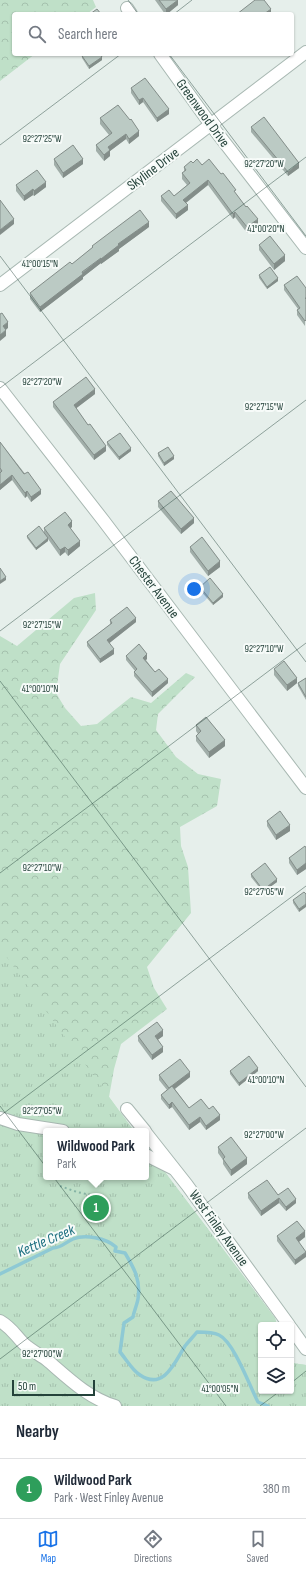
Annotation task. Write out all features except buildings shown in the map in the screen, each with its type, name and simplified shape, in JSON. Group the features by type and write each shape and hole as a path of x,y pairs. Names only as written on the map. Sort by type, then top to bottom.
{"street":[{"name":"Skyline Drive","path":"0,285 306,52"},
{"name":"Greenwood Drive","path":"161,56 211,125 306,248"},
{"name":"Chester Avenue","path":"0,388 103,520 306,788"},
{"name":"West Finley Avenue","path":"127,1109 142,1128"},
{"path":"0,1118 18,1124 44,1128"},
{"name":"West Finley Avenue","path":"149,1137 245,1262 287,1322"},
{"path":"149,1157 174,1170"},
{"path":"0,1321 10,1327 24,1344 46,1360 74,1384 101,1402 115,1406"},
{"path":"294,1332 306,1349"}],"path":[{"path":"60,1186 91,1195"}],"green space":[{"path":"0,0 93,0 96,7 90,12 12,12 12,56 32,56 0,81"},
{"path":"95,593 96,610 60,664 56,693 65,708 81,726 97,724 131,697 151,703 186,673 195,677 158,714 156,730 176,757 198,774 221,779 217,806 180,827 181,846 188,867 191,913 147,967 154,988 167,1009 121,1044 114,1069 109,1097 132,1128 43,1128 43,1180 149,1180 149,1151 275,1318 276,1322 258,1322 258,1391 0,1308 0,636 17,646 74,598"},
{"path":"0,948 132,1128 43,1128 43,1180 149,1180 149,1151 275,1318 276,1322 258,1322 258,1394 294,1394 294,1363 306,1365 306,1406 0,1406"},
{"path":"294,1363 306,1365 306,1406 269,1394 294,1394"}],"waterway":[{"name":"Kettle Creek","path":"0,1274 73,1239 89,1237 107,1241 116,1247 115,1251 125,1253 138,1280 138,1301 133,1317 124,1323 120,1352 134,1370 148,1379 162,1377 173,1366 185,1346 197,1332 214,1333 225,1339 236,1355 258,1402 268,1406"}],"place":[{"name":"Wildwood Park","path":"96,1208"}]}
